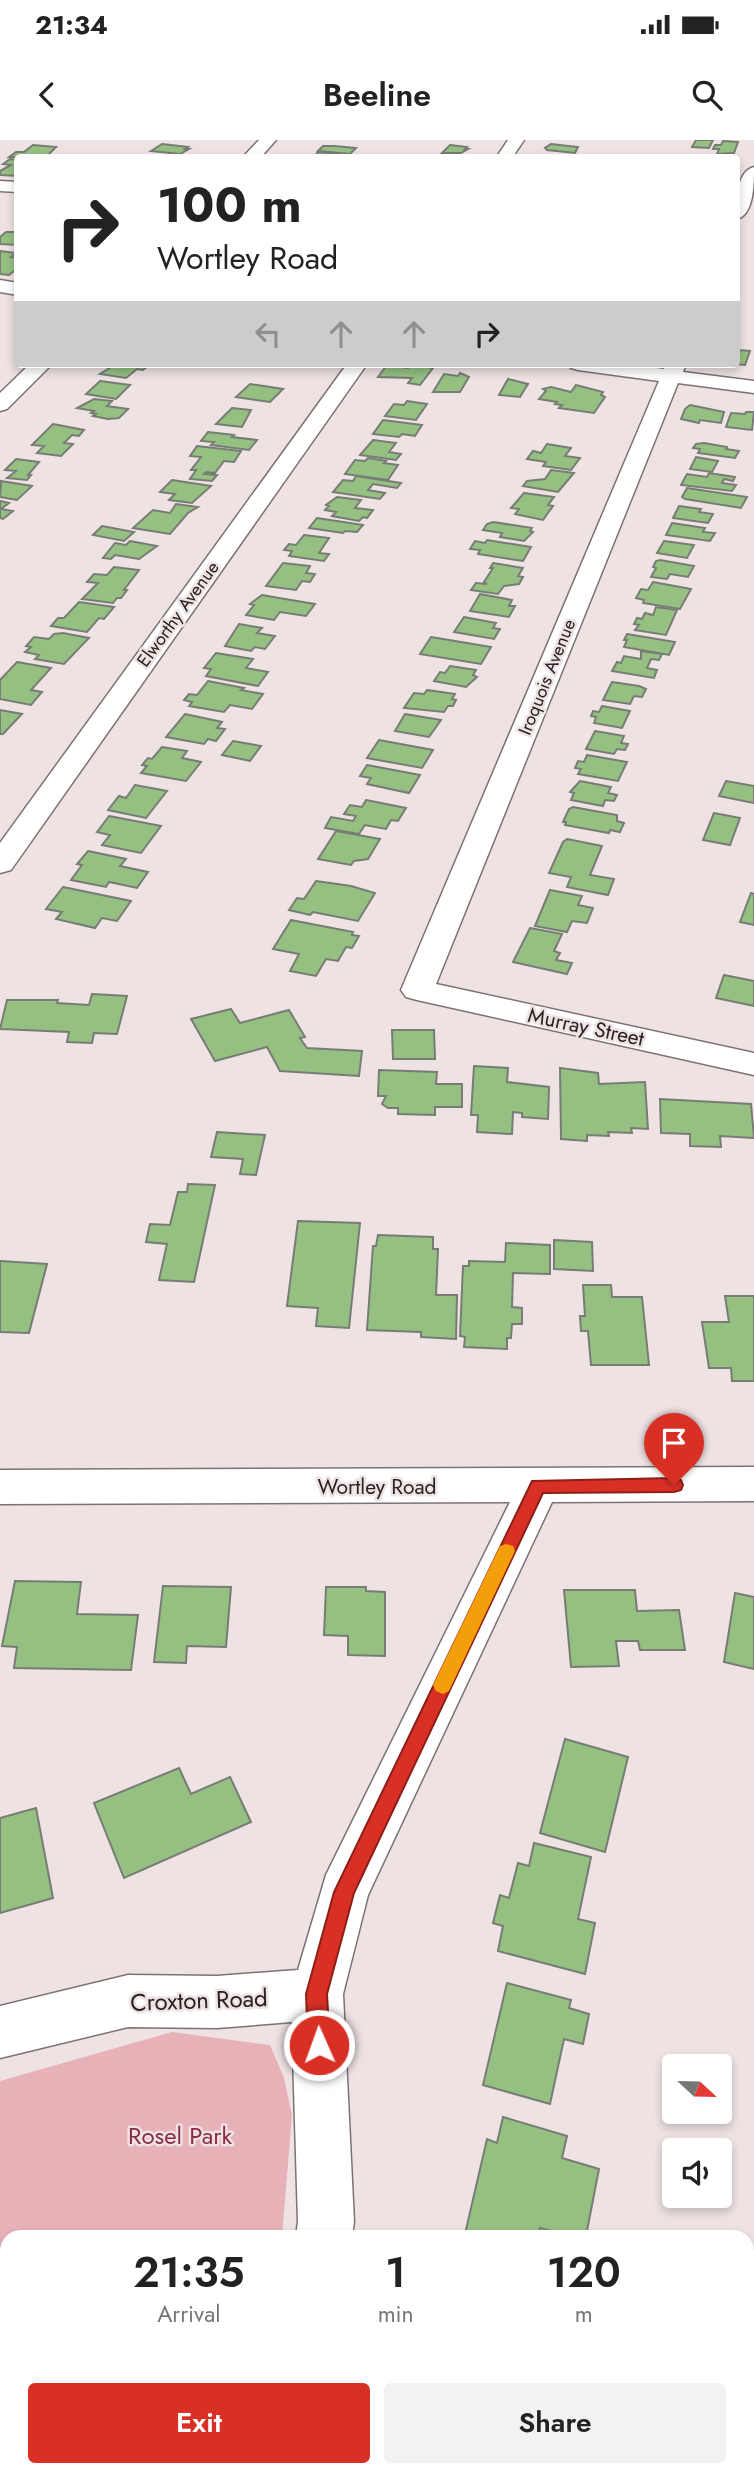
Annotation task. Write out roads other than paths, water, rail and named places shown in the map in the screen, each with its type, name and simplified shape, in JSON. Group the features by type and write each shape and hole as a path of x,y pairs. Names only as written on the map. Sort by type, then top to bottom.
{"street":[{"path":"254,154 268,140"},
{"path":"740,207 754,172"},
{"path":"0,405 38,368"},
{"name":"Elworthy Avenue","path":"0,864 354,368"},
{"path":"642,368 674,370 754,387"},
{"name":"Iroquois Avenue","path":"417,990 674,370"},
{"name":"Murray Street","path":"417,990 754,1064"},
{"name":"Wortley Road","path":"0,1487 754,1485"},
{"path":"325,2230 317,1994 344,1892 538,1486"},
{"name":"Croxton Road","path":"0,2032 128,2001 217,2002 317,1994"}],"park label":[{"name":"Rosel Park","path":"180,2135"}]}
